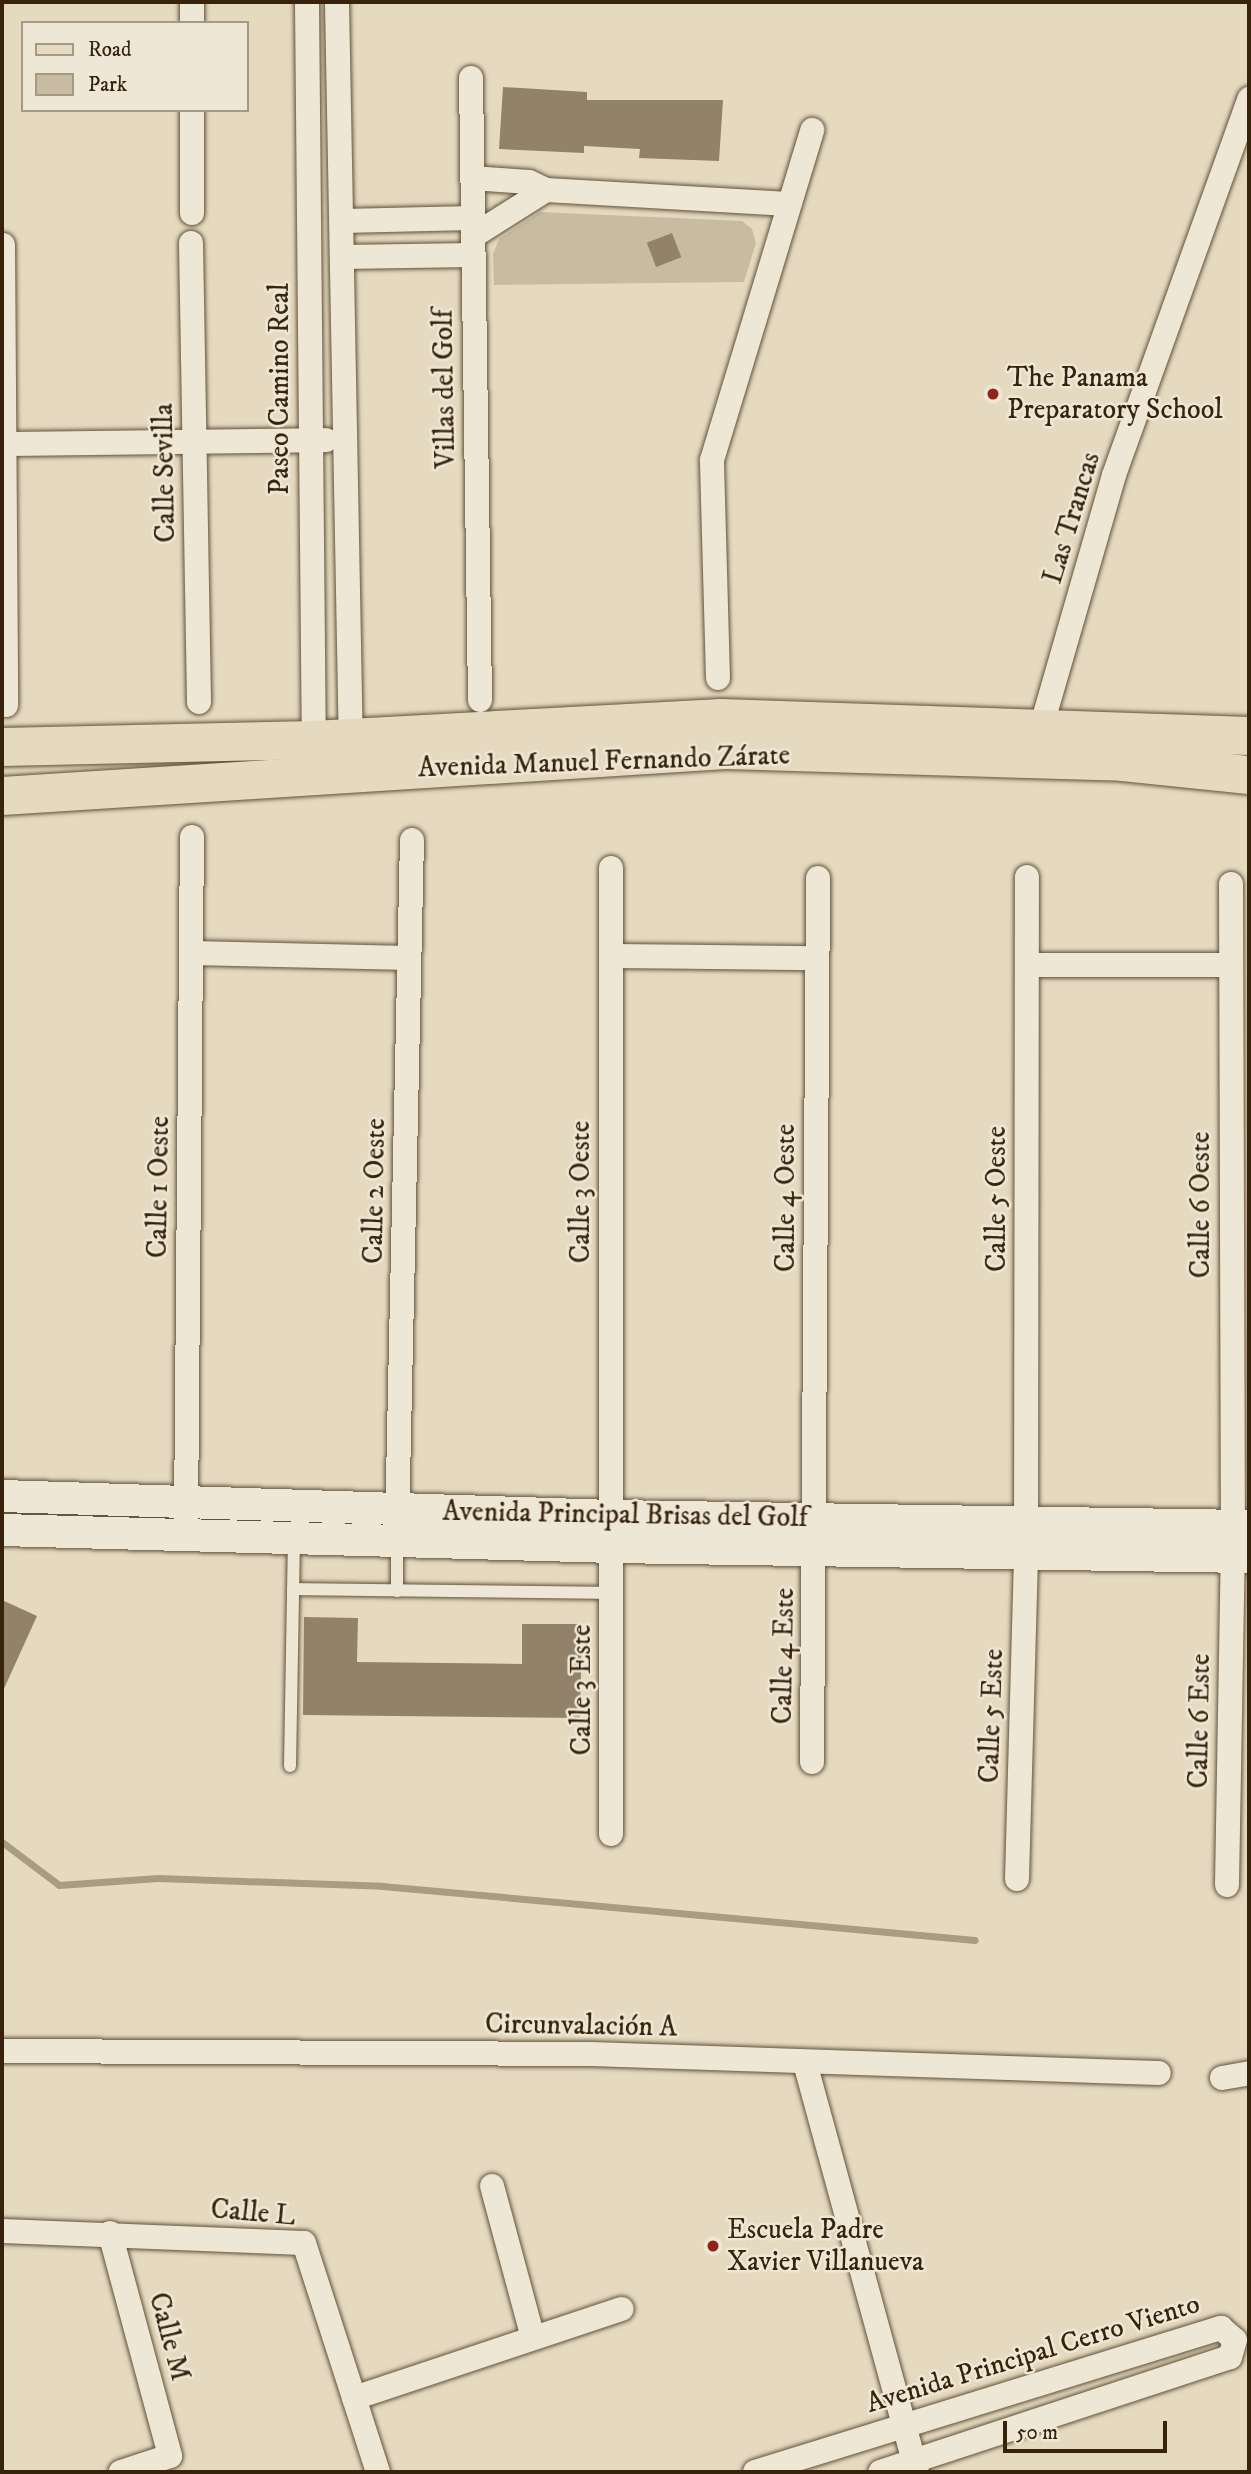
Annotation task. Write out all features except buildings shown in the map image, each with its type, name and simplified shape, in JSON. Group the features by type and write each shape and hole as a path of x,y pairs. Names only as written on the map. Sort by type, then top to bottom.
{"main road":[{"name":"Avenida Manuel Fernando Zárate","path":"2,796 333,757 720,718 1041,744 1249,736"},
{"name":"Avenida Manuel Fernando Zárate","path":"1041,744 1123,762 1249,775"},
{"name":"Avenida Manuel Fernando Zárate","path":"2,747 333,757"}],"street":[{"path":"192,2 192,21"},
{"name":"Paseo Camino Real","path":"307,2 311,441 333,757"},
{"path":"333,757 346,438 337,2"},
{"name":"Villas del Golf","path":"471,78 480,700"},
{"name":"Las Trancas","path":"1041,744 1114,475 1249,99"},
{"path":"192,112 192,213"},
{"path":"718,678 712,460 811,130"},
{"path":"472,178 529,182 546,190 789,204"},
{"path":"342,257 473,236 546,190"},
{"path":"342,221 473,236"},
{"name":"Calle Sevilla","path":"191,243 199,702"},
{"path":"2,245 6,705"},
{"path":"3,444 311,441 346,438"},
{"name":"Calle 1 Oeste","path":"186,1537 192,837"},
{"name":"Calle 2 Oeste","path":"397,1542 412,841"},
{"name":"Calle 3 Oeste","path":"611,869 613,1547"},
{"name":"Calle 5 Oeste","path":"1026,1554 1027,877"},
{"name":"Calle 4 Oeste","path":"814,1551 818,878"},
{"name":"Calle 6 Oeste","path":"1231,884 1230,965 1241,1557"},
{"path":"192,953 410,958"},
{"path":"611,956 817,958"},
{"path":"1027,965 1230,965"},
{"name":"Avenida Principal Brisas del Golf","path":"2,1496 186,1505 611,1516 1240,1526"},
{"name":"Avenida Principal Brisas del Golf","path":"2,1530 613,1547 1241,1557"},
{"name":"Calle 3 Este","path":"611,1834 613,1547"},
{"name":"Calle 4 Este","path":"812,1762 814,1551"},
{"name":"Calle 5 Este","path":"1017,1879 1026,1554"},
{"name":"Calle 6 Este","path":"1227,1885 1241,1557"},
{"name":"Circunvalación A","path":"2,2051 591,2054 1159,2073"},
{"path":"806,2063 902,2424 916,2467"},
{"path":"1223,2078 1249,2073"},
{"path":"492,2186 533,2337"},
{"name":"Calle L","path":"2,2231 110,2233 304,2243 378,2472"},
{"name":"Calle M","path":"110,2233 170,2456 121,2472"},
{"path":"354,2398 622,2309"},
{"name":"Avenida Principal Cerro Viento","path":"755,2472 902,2424 1221,2328 1235,2340 1230,2357 916,2467 880,2472"}],"lane":[{"path":"290,1766 294,1540"},
{"path":"397,1542 397,1591"},
{"path":"293,1589 612,1592"}],"green space":[{"path":"540,212 742,221 752,229 756,243 744,282 494,285 493,254 499,239"}],"waterway":[{"path":"2,1842 59,1885 158,1878 382,1886 975,1940"}],"place":[{"name":"The Panama Preparatory School","path":"993,394"},
{"name":"Escuela Padre Xavier Villanueva","path":"713,2246"}]}
